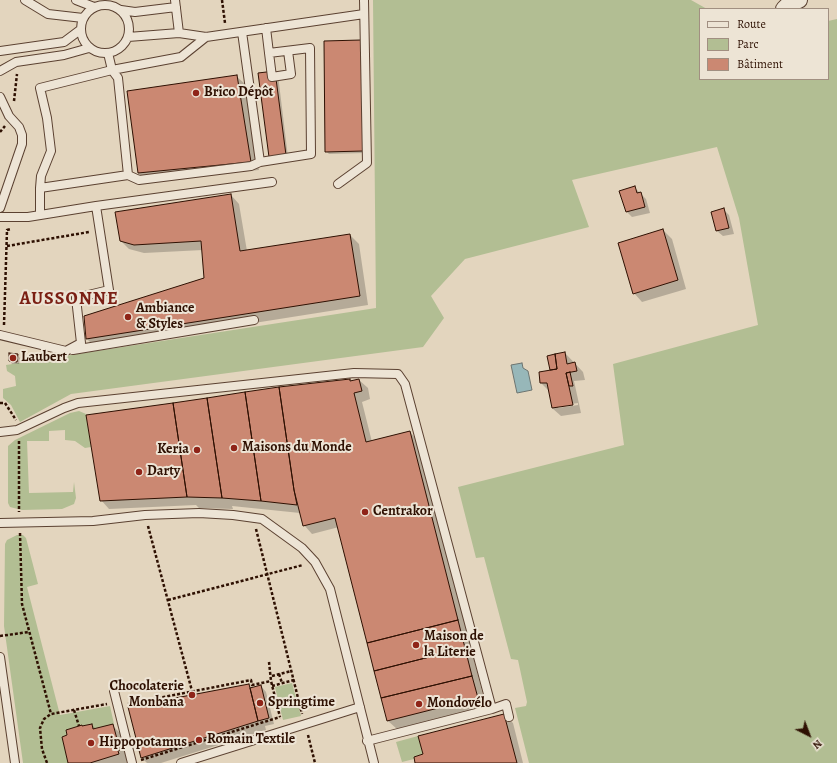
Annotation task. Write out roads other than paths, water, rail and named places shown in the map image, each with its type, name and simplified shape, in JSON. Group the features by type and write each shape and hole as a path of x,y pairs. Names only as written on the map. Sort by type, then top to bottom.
{"street":[{"path":"785,8 791,2 799,0"}],"lane":[{"path":"25,0 48,14 83,18"},
{"path":"76,0 108,4 121,10 135,12 175,4 180,33"},
{"path":"338,184 366,163 364,0"},
{"path":"99,4 83,18 80,30 90,48 101,53 108,53 120,48 128,37 129,23 121,10"},
{"path":"128,37 180,33 206,37 364,14"},
{"path":"266,28 272,77 291,74 288,51"},
{"path":"0,51 64,42 80,30"},
{"path":"242,32 260,162"},
{"path":"40,215 41,176 51,151 47,118 40,88 112,70 182,57 206,37"},
{"path":"0,71 16,62 64,55 90,48"},
{"path":"40,188 128,175 139,180 251,166 260,162 311,154 310,48 269,53"},
{"path":"108,53 112,70 118,78 128,175"},
{"path":"0,97 9,116 20,127 22,135 22,144 0,208"},
{"path":"0,115 9,116"},
{"path":"0,217 18,218 272,182"},
{"path":"66,351 81,343 76,298 109,290 96,206"},
{"path":"2,335 66,351 254,320"},
{"path":"0,432 17,430 78,403 354,373 398,374 405,384 492,708"},
{"path":"0,523 94,521 145,515 199,513 262,519 302,548 315,562 330,589 360,707 367,741 374,763"},
{"path":"0,657 15,763"},
{"path":"114,691 132,763"},
{"path":"367,741 506,704 509,717"},
{"path":"181,763 360,707"}],"water":[{"path":"522,363 523,368 528,371 532,390 517,393 511,365"}],"place":[{"name":"Brico Dépôt","path":"196,93"},
{"name":"Ambiance & Styles","path":"128,317"},
{"name":"Laubert","path":"13,358"},
{"name":"Maisons du Monde","path":"234,448"},
{"name":"Keria","path":"197,450"},
{"name":"Darty","path":"139,472"},
{"name":"Centrakor","path":"365,512"},
{"name":"Maison de la Literie","path":"416,645"},
{"name":"Chocolaterie Monbana","path":"192,695"},
{"name":"Springtime","path":"260,703"},
{"name":"Mondovélo","path":"419,704"},
{"name":"Romain Textile","path":"199,740"},
{"name":"Hippopotamus","path":"91,743"}],"district":[{"name":"AUSSONNE","path":"69,300"}]}
